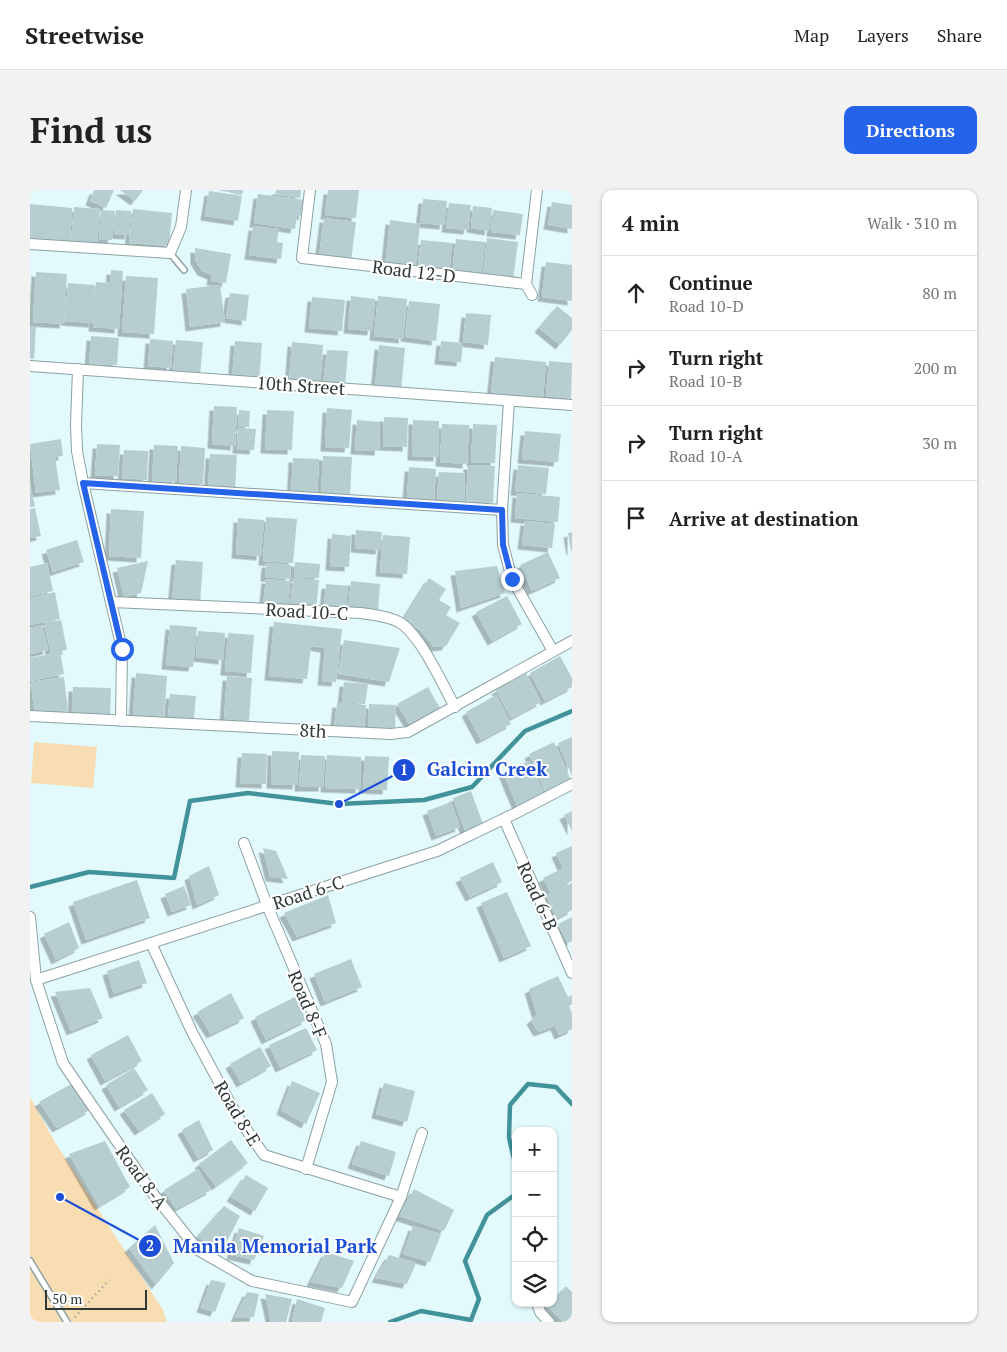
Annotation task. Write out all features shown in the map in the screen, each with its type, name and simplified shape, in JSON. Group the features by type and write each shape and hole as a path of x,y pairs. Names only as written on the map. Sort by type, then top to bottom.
{"street":[{"path":"30,244 170,253 181,228 186,190"},
{"name":"Road 12-D","path":"310,190 302,258 526,284"},
{"path":"532,295 526,284 537,190"},
{"name":"10th Street","path":"30,366 572,405"},
{"path":"78,369 77,451 122,649 121,721"},
{"path":"509,401 502,510 503,545 512,579 553,651"},
{"path":"83,483 502,510"},
{"name":"Road 10-C","path":"112,602 361,613 382,616 400,623 420,643 455,707"},
{"name":"8th","path":"30,716 391,734 408,732 572,641"},
{"name":"Road 6-C","path":"36,980 437,851 572,784"},
{"name":"Road 6-B","path":"504,819 572,973"},
{"name":"Road 8-F","path":"244,843 267,905 326,1044 332,1082 306,1169"},
{"name":"Road 8-A","path":"30,917 36,980 63,1063 151,1191 198,1250 252,1281 352,1302 401,1197 422,1133"},
{"name":"Road 8-E","path":"151,943 192,1032 237,1116 264,1155 401,1197"},
{"path":"538,1307 540,1312 549,1322"}],"lane":[{"path":"170,253 184,270"},
{"path":"30,1261 68,1322"}],"path":[{"path":"68,1322 109,1280"}],"shaded area":[{"path":"34,742 97,747 93,788 31,783"},
{"path":"30,1097 56,1144 163,1310 167,1322 30,1322"}],"building":[{"path":"94,190 114,190 106,208 90,201"},
{"path":"120,190 143,190 135,201"},
{"path":"218,190 243,190 242,195"},
{"path":"276,190 301,190 300,198 275,194"},
{"path":"328,190 359,190 356,218 325,215"},
{"path":"209,191 242,196 238,221 205,216"},
{"path":"258,194 305,200 303,216 297,215 295,229 254,223"},
{"path":"423,199 447,201 444,225 420,223"},
{"path":"552,202 572,205 572,229 548,225"},
{"path":"449,203 471,205 468,230 446,228"},
{"path":"30,204 72,208 70,242 30,239"},
{"path":"473,206 492,208 489,231 471,228"},
{"path":"74,207 100,209 97,243 71,241"},
{"path":"133,209 172,213 169,246 129,243"},
{"path":"101,210 115,211 112,240 99,239"},
{"path":"116,210 131,211 129,235 114,234"},
{"path":"493,210 523,214 520,235 491,232"},
{"path":"324,218 356,222 351,261 319,257"},
{"path":"390,220 420,224 415,271 385,267"},
{"path":"253,226 279,229 277,242 283,243 281,259 249,255"},
{"path":"487,238 518,242 513,281 483,278"},
{"path":"456,239 485,242 481,277 452,274"},
{"path":"421,240 452,243 449,275 417,272"},
{"path":"195,248 231,254 226,283 211,281 212,275 202,271 195,260"},
{"path":"546,262 572,265 572,301 542,297"},
{"path":"111,270 123,271 119,329 93,327 96,282 110,283"},
{"path":"36,272 67,274 64,324 33,322"},
{"path":"126,276 158,278 154,334 122,332"},
{"path":"68,283 95,285 93,323 65,321"},
{"path":"220,285 225,322 190,327 186,289"},
{"path":"230,293 249,295 246,321 226,318"},
{"path":"351,296 375,299 372,331 348,329"},
{"path":"378,296 407,299 403,339 374,336"},
{"path":"312,297 345,300 342,331 309,328"},
{"path":"409,301 440,304 436,341 405,337"},
{"path":"557,306 572,318 572,330 560,345 539,328"},
{"path":"466,313 491,315 488,345 463,342"},
{"path":"30,326 36,326 34,359 30,358"},
{"path":"91,336 119,338 117,365 89,364"},
{"path":"150,339 173,341 171,368 148,366"},
{"path":"176,340 203,342 200,375 173,373"},
{"path":"235,341 262,343 259,381 232,379"},
{"path":"441,341 463,343 461,362 439,360"},
{"path":"292,342 323,345 320,386 289,383"},
{"path":"379,345 405,348 401,391 375,388"},
{"path":"327,350 348,351 345,386 323,385"},
{"path":"495,357 546,362 543,399 491,394"},
{"path":"549,361 572,363 571,399 546,396"},
{"path":"214,406 237,407 235,446 212,444"},
{"path":"327,408 352,410 349,448 325,447"},
{"path":"239,410 250,411 249,427 238,427"},
{"path":"267,410 294,411 292,450 265,449"},
{"path":"384,417 408,418 407,447 383,446"},
{"path":"357,420 380,422 379,451 355,450"},
{"path":"413,420 439,421 438,457 412,456"},
{"path":"442,424 469,425 467,464 440,462"},
{"path":"473,424 497,425 495,463 471,462"},
{"path":"238,428 256,429 254,450 237,449"},
{"path":"525,431 561,434 558,462 522,459"},
{"path":"61,439 63,456 55,457 60,490 36,493 30,444"},
{"path":"97,444 120,445 118,476 95,475"},
{"path":"154,445 178,446 176,482 152,481"},
{"path":"181,446 205,448 203,484 179,483"},
{"path":"124,450 148,451 147,480 122,478"},
{"path":"210,454 237,455 235,491 208,490"},
{"path":"323,456 352,457 350,496 321,494"},
{"path":"293,458 319,459 317,498 291,496"},
{"path":"468,465 495,466 493,503 466,501"},
{"path":"518,465 549,468 546,494 515,491"},
{"path":"409,467 436,469 434,500 407,498"},
{"path":"439,472 465,473 464,502 437,500"},
{"path":"30,486 35,506 30,507"},
{"path":"517,493 560,497 558,522 515,518"},
{"path":"35,508 41,536 30,538 30,509"},
{"path":"111,509 144,511 141,558 109,556"},
{"path":"266,517 297,519 293,563 263,561"},
{"path":"238,518 264,520 261,556 236,554"},
{"path":"525,521 555,524 552,548 522,545"},
{"path":"356,530 382,532 380,550 355,548"},
{"path":"572,532 572,551 571,551 568,533"},
{"path":"332,534 351,536 349,567 330,566"},
{"path":"383,535 410,537 407,574 380,572"},
{"path":"77,540 84,562 53,572 46,550"},
{"path":"548,552 560,578 532,591 520,565"},
{"path":"176,560 203,562 200,604 172,602"},
{"path":"148,561 141,593 124,597 117,568"},
{"path":"295,562 320,564 319,578 294,577"},
{"path":"47,563 53,591 30,596 30,567"},
{"path":"266,563 291,565 290,579 265,577"},
{"path":"497,566 505,593 461,608 455,571"},
{"path":"293,578 319,580 316,610 290,608"},
{"path":"429,578 446,589 439,600 451,607 446,615 460,623 446,646 434,647 420,630 403,620"},
{"path":"266,579 290,581 288,609 263,607"},
{"path":"351,581 380,584 378,612 348,610"},
{"path":"326,584 348,586 346,608 324,606"},
{"path":"55,592 60,619 30,625 30,598"},
{"path":"507,596 522,624 492,641 476,612"},
{"path":"61,620 67,650 60,651 64,674 30,681 30,658 51,654 44,623"},
{"path":"274,622 342,629 336,682 322,681 325,648 311,646 307,679 269,676"},
{"path":"42,625 48,650 30,654 30,628"},
{"path":"170,625 197,627 193,667 166,665"},
{"path":"198,631 225,633 223,660 196,657"},
{"path":"228,633 254,635 251,673 225,671"},
{"path":"344,640 400,648 389,682 338,674"},
{"path":"560,656 572,678 572,687 545,701 530,673"},
{"path":"136,673 167,676 164,717 133,715"},
{"path":"526,673 541,702 511,718 496,690"},
{"path":"227,676 252,678 249,721 224,719"},
{"path":"64,677 68,711 35,716 31,682"},
{"path":"344,682 368,684 365,704 342,702"},
{"path":"73,687 111,688 110,717 72,716"},
{"path":"428,687 441,710 411,727 397,704"},
{"path":"170,694 196,696 194,720 168,718"},
{"path":"496,695 511,724 481,740 466,712"},
{"path":"337,703 366,705 364,730 334,728"},
{"path":"369,704 396,705 395,728 368,727"},
{"path":"572,737 572,776 558,743"},
{"path":"554,742 571,780 545,791 529,754"},
{"path":"272,751 299,752 297,785 271,784"},
{"path":"242,753 267,754 266,784 240,783"},
{"path":"301,755 325,756 323,787 299,787"},
{"path":"327,755 361,757 360,789 325,788"},
{"path":"365,756 389,757 387,790 363,789"},
{"path":"529,761 545,796 518,808 503,772"},
{"path":"471,791 483,824 465,831 453,798"},
{"path":"451,802 460,827 436,836 427,811"},
{"path":"572,811 572,831 564,815"},
{"path":"572,846 572,881 550,892 543,878 563,868 556,853"},
{"path":"263,848 276,851 288,879 270,877"},
{"path":"493,862 502,882 470,897 460,878"},
{"path":"209,866 219,895 197,905 189,876"},
{"path":"137,880 150,918 86,940 73,902"},
{"path":"572,883 572,910 557,918 546,895"},
{"path":"184,886 191,905 172,912 165,894"},
{"path":"507,892 531,946 504,958 481,903"},
{"path":"328,895 336,923 297,937 284,913"},
{"path":"572,917 572,941 568,943 558,924"},
{"path":"69,922 79,948 56,960 44,934"},
{"path":"351,959 362,987 325,1002 314,974"},
{"path":"139,960 147,983 114,994 107,971"},
{"path":"558,976 568,997 572,995 572,1004 569,1006 572,1013 572,1029 559,1035 555,1026 538,1032 531,1020 537,1015 529,989"},
{"path":"90,988 103,1018 71,1031 55,992"},
{"path":"231,993 244,1018 211,1034 197,1012"},
{"path":"295,997 306,1020 266,1040 255,1017"},
{"path":"306,1028 317,1050 280,1068 269,1045"},
{"path":"128,1035 142,1061 105,1081 91,1055"},
{"path":"260,1047 271,1066 241,1083 230,1064"},
{"path":"134,1068 148,1090 119,1107 106,1085"},
{"path":"292,1081 320,1093 306,1124 281,1110"},
{"path":"384,1083 415,1091 407,1122 376,1114"},
{"path":"71,1084 90,1110 57,1128 39,1102"},
{"path":"152,1093 165,1114 139,1131 124,1110"},
{"path":"199,1120 213,1150 198,1158 182,1130"},
{"path":"231,1140 248,1163 216,1186 199,1164"},
{"path":"105,1141 130,1187 99,1206 69,1154"},
{"path":"361,1141 396,1152 389,1176 352,1164"},
{"path":"198,1169 211,1190 176,1209 164,1190"},
{"path":"246,1175 268,1188 255,1211 231,1197"},
{"path":"414,1189 454,1210 444,1231 399,1216"},
{"path":"224,1206 240,1216 223,1249 197,1237"},
{"path":"155,1225 174,1263 156,1285 129,1248"},
{"path":"413,1226 441,1234 430,1262 403,1254"},
{"path":"239,1228 264,1236 254,1260 231,1255"},
{"path":"326,1252 354,1261 342,1288 311,1282"},
{"path":"389,1255 416,1263 407,1284 376,1278"},
{"path":"211,1280 226,1283 215,1312 201,1308"},
{"path":"566,1286 572,1292 572,1322 563,1322 548,1307 557,1307 557,1295"},
{"path":"247,1292 259,1294 254,1317 235,1318"},
{"path":"265,1294 292,1299 286,1322 271,1322"},
{"path":"297,1299 325,1308 321,1322 292,1321"}],"waterway":[{"path":"30,887 89,872 174,878 190,801 248,793 339,804 424,800 472,787 525,731 572,711"},
{"path":"512,1150 509,1138 510,1105 528,1084 556,1087 572,1104"},
{"path":"390,1322 421,1311 471,1320 479,1299 465,1261 487,1215 512,1197"}],"place":[{"name":"Galcim Creek","path":"339,804"},
{"name":"Manila Memorial Park","path":"60,1197"}],"route":[{"path":"122,649 83,483 502,510 503,545 512,579"}]}
